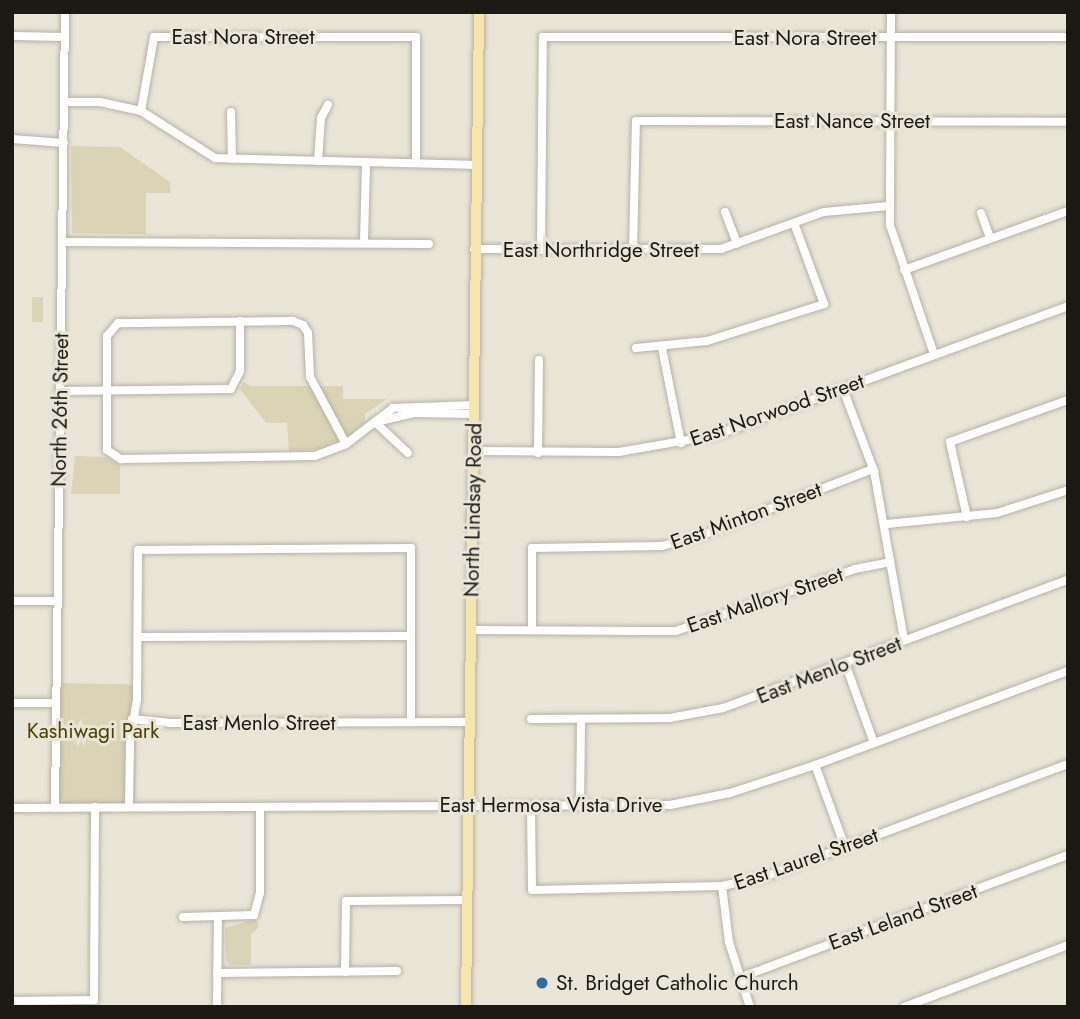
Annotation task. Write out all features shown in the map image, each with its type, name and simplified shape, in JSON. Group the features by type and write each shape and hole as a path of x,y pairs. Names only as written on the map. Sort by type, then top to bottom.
{"main road":[{"name":"North Lindsay Road","path":"466,1007 478,12"}],"street":[{"name":"North 26th Street","path":"55,808 65,12"},
{"path":"891,12 889,206 894,245 934,354"},
{"path":"12,36 64,37"},
{"name":"East Nora Street","path":"141,111 154,37 416,37 416,163"},
{"name":"East Nora Street","path":"541,250 543,37 1068,37"},
{"path":"64,102 100,102 141,111 215,158 475,165"},
{"path":"318,162 321,118 328,105"},
{"path":"231,112 232,159"},
{"name":"East Nance Street","path":"633,251 636,121 1068,122"},
{"path":"12,138 64,142"},
{"path":"364,241 366,163"},
{"name":"East Northridge Street","path":"474,249 702,251 737,244 847,207 889,206"},
{"path":"904,270 1068,211"},
{"path":"725,212 737,244"},
{"path":"981,213 990,238"},
{"path":"636,348 662,348 707,341 824,304 793,223"},
{"path":"63,242 364,241 429,244"},
{"name":"East Norwood Street","path":"473,452 619,452 681,443 843,389 1068,306"},
{"path":"61,391 231,389 240,371 240,321"},
{"path":"346,444 310,377 308,333 303,325 240,321 118,323 111,329 107,450 112,457 296,457 346,444 375,422 414,414 474,410"},
{"path":"662,348 681,443"},
{"path":"538,453 539,360"},
{"path":"843,389 873,469 887,524 890,562 904,640"},
{"path":"967,517 950,442 1068,400"},
{"path":"375,422 408,453"},
{"name":"East Minton Street","path":"532,631 532,548 662,546 699,536 873,469"},
{"path":"887,524 967,517 1021,507 1068,490"},
{"path":"130,807 132,719 138,637 138,550 411,548 411,722"},
{"name":"East Mallory Street","path":"472,631 676,631 855,569 890,562"},
{"name":"East Menlo Street","path":"531,719 704,713 1068,580"},
{"path":"12,601 57,601"},
{"path":"138,637 411,636"},
{"path":"845,663 874,743"},
{"name":"East Hermosa Vista Drive","path":"12,807 580,806 703,800 815,765 1068,671"},
{"path":"12,703 56,703"},
{"name":"East Menlo Street","path":"132,719 171,723 470,722"},
{"path":"580,806 581,719"},
{"name":"East Laurel Street","path":"531,806 532,890 722,886 764,877 1068,764"},
{"path":"815,765 845,847"},
{"path":"12,1001 52,1004 94,1000 95,807"},
{"path":"183,917 254,915 260,893 260,807"},
{"name":"East Leland Street","path":"739,978 1068,855"},
{"path":"722,886 739,978 750,1007"},
{"path":"345,972 346,901 466,900"},
{"path":"217,1007 218,918"},
{"path":"904,1007 1068,946"},
{"path":"217,973 397,971"}],"green space":[{"path":"71,146 120,147 170,182 171,193 146,193 146,234 72,233"},
{"path":"32,297 43,297 43,322 32,322"},
{"path":"244,382 251,386 343,386 343,399 387,399 365,414 365,422 349,436 318,449 289,452 287,423 266,423 240,389"},
{"path":"75,456 106,457 120,465 120,494 71,494"},
{"name":"Kashiwagi Park","path":"56,683 137,684 135,809 54,808"},
{"path":"256,919 259,927 251,934 251,965 230,965 226,961 225,928"}],"place":[{"name":"St. Bridget Catholic Church","path":"542,983"}]}
